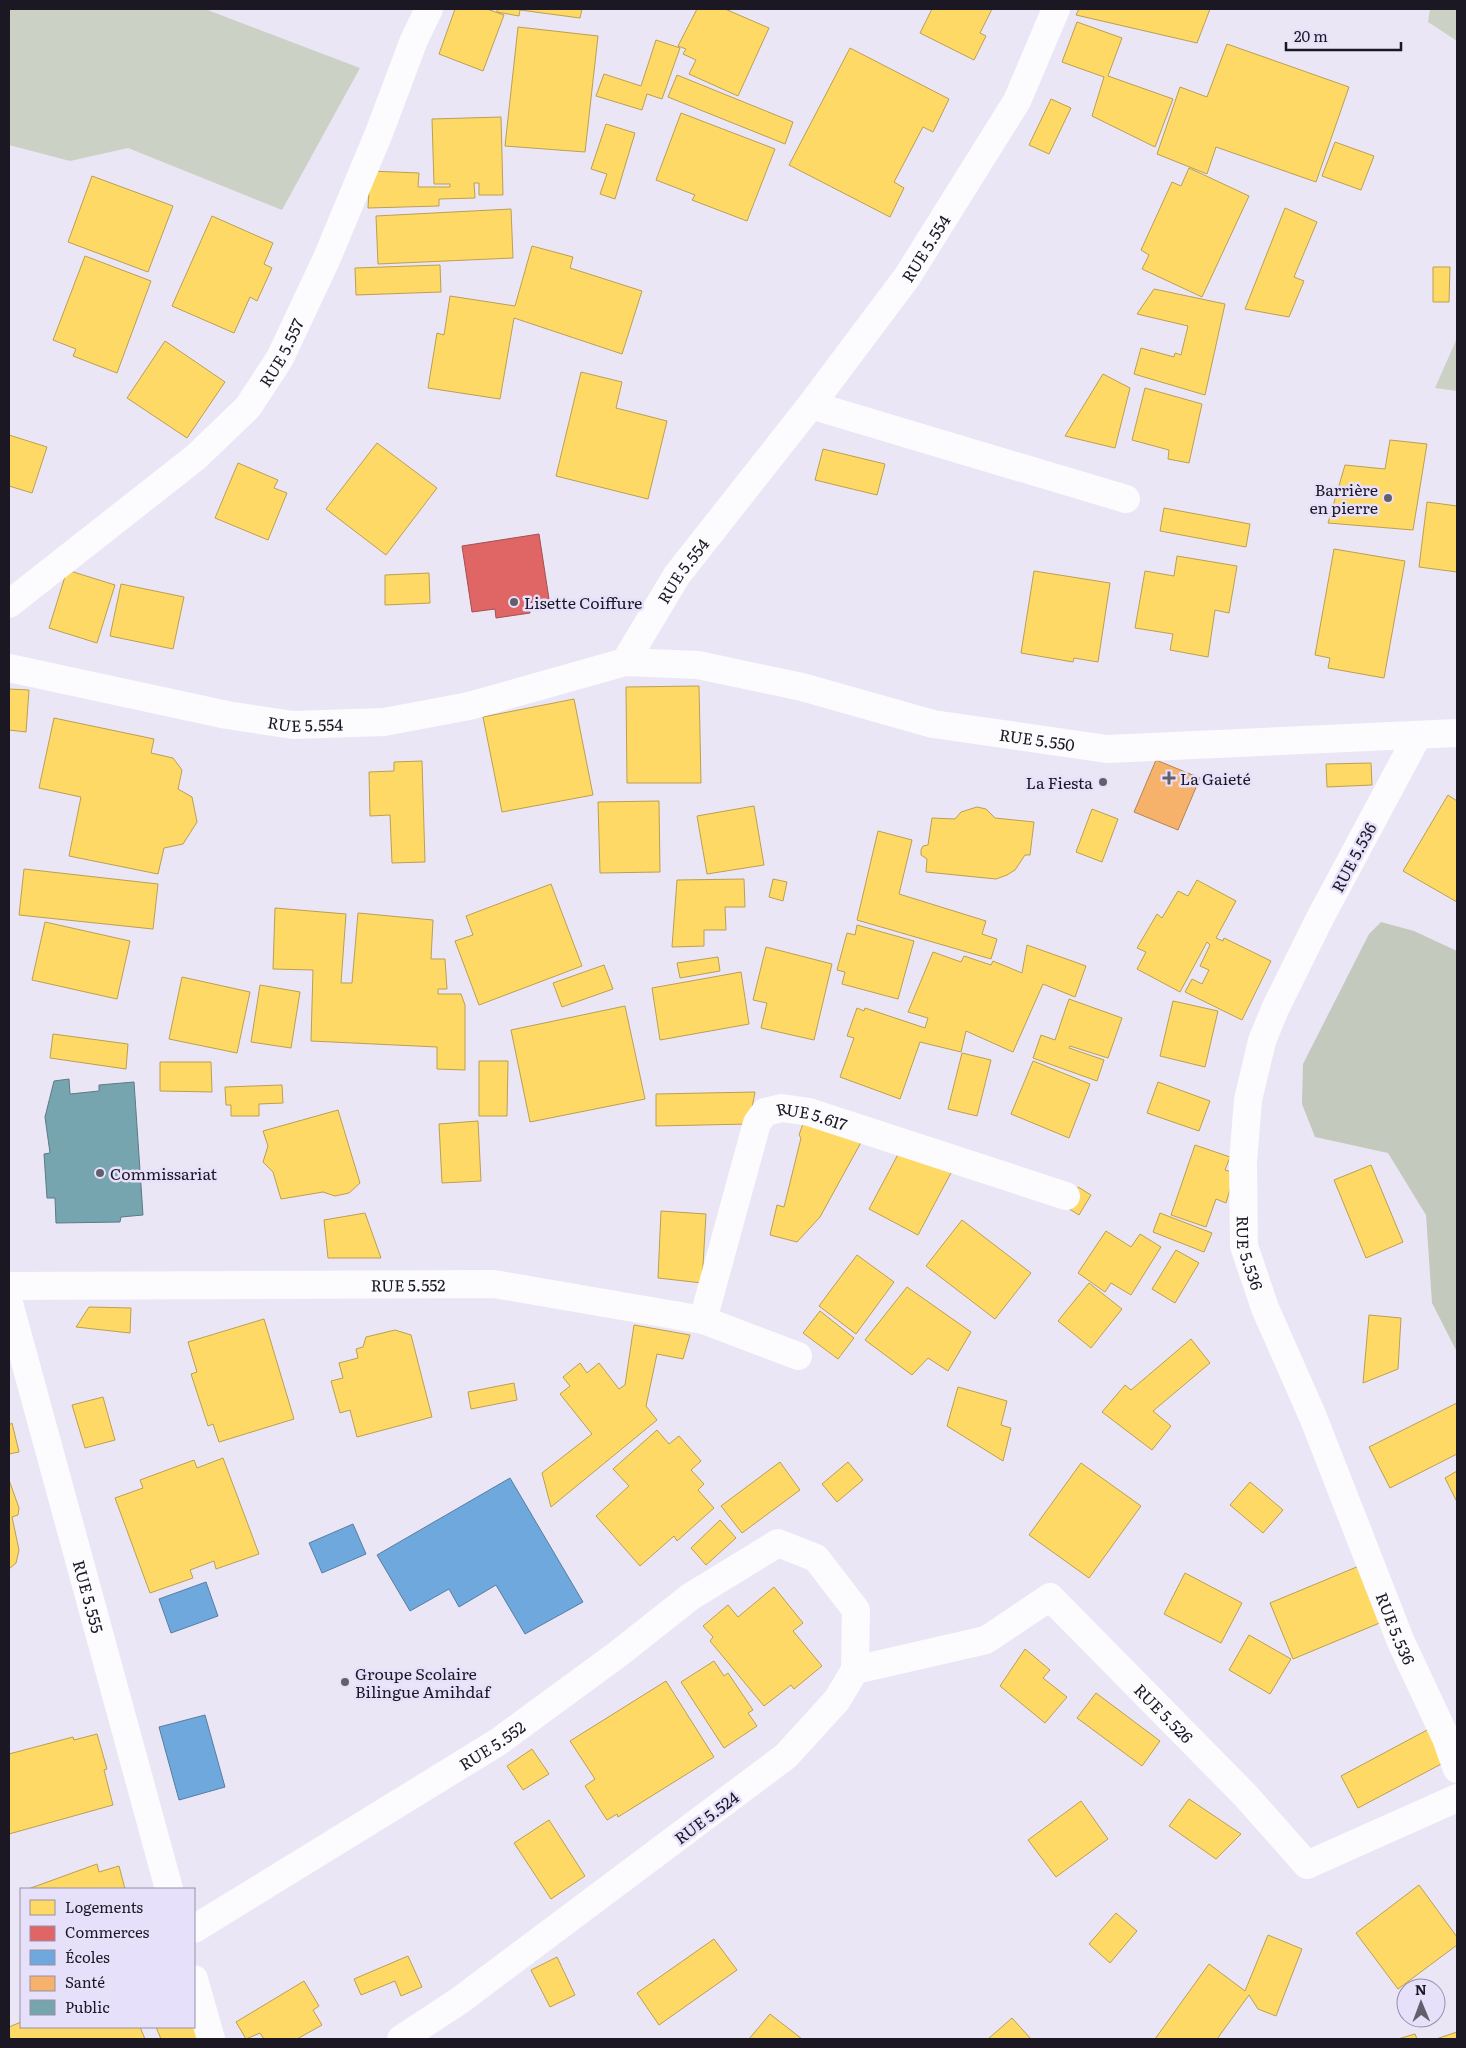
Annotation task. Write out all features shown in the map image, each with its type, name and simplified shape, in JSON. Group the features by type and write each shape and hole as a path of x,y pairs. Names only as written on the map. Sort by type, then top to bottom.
{"street":[{"name":"RUE 5.557","path":"9,604 196,457 248,407 280,358 327,258 379,133 414,40 429,9"},
{"name":"RUE 5.554","path":"9,668 227,715 293,725 394,720 469,706 625,662 677,575 811,405 907,277 1017,101 1056,9"},
{"path":"811,405 1126,499"},
{"name":"RUE 5.550","path":"625,662 698,665 802,687 933,724 1107,749 1457,733"},
{"name":"RUE 5.536","path":"1418,735 1320,918 1274,1009 1262,1040 1248,1100 1243,1162 1244,1246 1264,1308 1314,1417 1401,1642 1446,1738 1457,1769"},
{"name":"RUE 5.617","path":"704,1320 757,1123 765,1112 782,1108 808,1112 1066,1196"},
{"name":"RUE 5.552","path":"9,1286 494,1284 704,1320 798,1356"},
{"name":"RUE 5.555","path":"9,1303 169,1888"},
{"name":"RUE 5.552","path":"195,1928 498,1742 618,1654 690,1597 778,1543 816,1558 856,1610 855,1670"},
{"name":"RUE 5.526","path":"855,1670 986,1640 1050,1597 1245,1794 1307,1865 1457,1798"},
{"name":"RUE 5.524","path":"401,2039 459,2001 786,1756 837,1700 855,1670"},
{"path":"195,1983 211,2039"}],"shaded area":[{"path":"9,9 205,9 360,68 282,210 128,148 70,161 9,145"},
{"path":"1430,9 1457,9 1457,41 1428,22"},
{"path":"1457,338 1457,391 1435,388"},
{"path":"1381,922 1414,931 1457,951 1457,1352 1432,1303 1426,1215 1388,1153 1315,1137 1302,1104 1303,1064 1369,934"}],"building: Logements":[{"path":"455,9 487,9 504,15 483,71 439,54"},
{"path":"497,9 582,9 580,18 520,10 519,16 497,12"},
{"path":"697,9 725,9 769,28 738,96 689,74 696,60 683,54 686,49 678,46"},
{"path":"932,9 992,9 980,33 986,36 974,60 920,33"},
{"path":"1079,9 1210,9 1197,43 1076,15"},
{"path":"1077,22 1122,38 1108,76 1173,99 1155,147 1092,116 1104,77 1062,62"},
{"path":"518,27 598,36 585,152 505,146"},
{"path":"656,40 680,48 662,99 647,94 642,110 596,96 604,74 641,86"},
{"path":"1227,44 1349,87 1316,182 1216,147 1207,174 1157,154 1180,87 1207,97"},
{"path":"850,48 949,99 933,132 923,127 894,182 904,188 890,217 789,165"},
{"path":"677,75 793,122 785,144 668,97"},
{"path":"1051,99 1071,108 1049,154 1029,145"},
{"path":"681,113 775,149 747,221 692,200 695,195 656,180"},
{"path":"501,117 503,195 479,195 479,183 474,183 475,198 439,199 439,206 368,208 370,171 419,173 418,187 450,187 450,184 434,184 432,119"},
{"path":"606,124 635,133 615,199 600,194 607,174 591,169"},
{"path":"1335,142 1374,156 1361,190 1322,176"},
{"path":"1189,168 1249,196 1202,297 1142,269 1149,255 1141,250 1172,182 1181,186"},
{"path":"92,176 173,206 148,272 68,242"},
{"path":"1285,208 1317,222 1294,277 1304,281 1289,317 1245,309"},
{"path":"511,209 513,258 378,264 376,216"},
{"path":"212,216 273,243 264,264 272,268 257,301 250,297 234,333 172,306"},
{"path":"532,246 573,257 570,268 642,291 622,354 514,318 500,399 428,388 437,333 444,335 450,296 515,306"},
{"path":"85,256 151,281 117,373 73,356 76,349 53,340"},
{"path":"440,265 441,292 356,295 355,268"},
{"path":"1433,267 1450,267 1449,302 1433,302"},
{"path":"1154,289 1225,304 1205,395 1134,374 1141,348 1174,357 1175,353 1181,355 1188,326 1137,314"},
{"path":"165,341 225,382 187,438 127,398"},
{"path":"581,372 622,382 616,408 667,421 648,499 556,476"},
{"path":"1103,374 1130,388 1115,448 1065,436"},
{"path":"1145,388 1202,404 1189,463 1168,459 1169,450 1132,440"},
{"path":"9,435 47,447 32,493 9,486"},
{"path":"1390,440 1427,444 1413,530 1328,523 1345,465 1385,469"},
{"path":"377,443 437,488 386,555 326,509"},
{"path":"823,449 885,464 877,495 815,480"},
{"path":"238,463 278,480 274,488 287,493 268,540 215,518"},
{"path":"1427,502 1457,506 1457,572 1419,567"},
{"path":"1164,508 1250,524 1246,547 1160,531"},
{"path":"1334,549 1405,561 1384,678 1328,668 1330,658 1315,655"},
{"path":"1177,556 1237,566 1229,613 1215,610 1208,657 1170,650 1173,634 1135,628 1145,571 1174,576"},
{"path":"67,570 115,585 97,643 49,628"},
{"path":"1034,571 1110,583 1098,662 1074,658 1073,662 1021,653"},
{"path":"429,573 430,603 385,605 385,575"},
{"path":"121,584 184,597 173,649 110,636"},
{"path":"699,686 701,783 627,783 626,687"},
{"path":"9,689 29,690 26,732 9,730"},
{"path":"574,699 593,795 502,812 483,717"},
{"path":"54,718 154,739 151,753 173,758 182,770 178,789 192,797 197,822 183,844 164,848 158,874 69,856 81,797 39,788"},
{"path":"422,761 425,862 392,863 390,815 370,816 369,772 394,771 394,762"},
{"path":"1371,763 1372,785 1327,787 1326,764"},
{"path":"1448,795 1457,801 1457,902 1403,871"},
{"path":"659,801 660,872 600,873 598,802"},
{"path":"754,806 764,865 707,874 697,816"},
{"path":"977,807 986,809 995,818 1034,822 1030,855 1025,855 1015,870 996,879 926,872 927,859 921,855 921,850 923,846 928,845 932,818 955,819 961,812"},
{"path":"1092,809 1118,819 1102,862 1076,852"},
{"path":"878,831 912,840 899,894 986,921 982,934 997,939 991,959 857,920"},
{"path":"24,869 158,884 153,929 19,915"},
{"path":"744,879 745,907 725,907 726,930 704,930 704,946 672,947 677,880"},
{"path":"773,879 787,882 783,901 769,897"},
{"path":"1197,880 1236,901 1216,938 1223,941 1224,938 1271,961 1242,1020 1185,992 1192,979 1202,984 1209,970 1200,966 1210,945 1207,942 1180,992 1137,969 1146,952 1137,948 1157,914 1162,918 1178,891 1188,896"},
{"path":"551,884 582,966 479,1005 455,941 473,935 466,916"},
{"path":"275,908 346,914 341,983 352,983 358,913 433,920 431,959 445,959 447,989 438,989 438,994 461,994 465,1005 465,1070 437,1069 437,1047 311,1041 313,970 273,969"},
{"path":"45,922 130,941 117,999 32,980"},
{"path":"857,925 914,941 898,999 842,984 845,972 837,970 847,933 855,935"},
{"path":"1027,945 1086,966 1075,997 1043,984 1013,1052 966,1031 961,1052 920,1042 900,1099 840,1077 854,1038 847,1036 857,1008 864,1011 865,1008 925,1028 928,1018 908,1012 933,952 961,962 964,956 991,965 993,961 1022,973"},
{"path":"766,947 832,964 814,1040 761,1028 767,1003 753,1000"},
{"path":"718,957 720,971 680,978 677,963"},
{"path":"604,965 613,989 562,1007 553,983"},
{"path":"741,972 749,1024 660,1040 652,988"},
{"path":"182,977 250,992 237,1053 169,1039"},
{"path":"260,985 300,992 291,1048 251,1042"},
{"path":"1069,999 1122,1018 1108,1058 1070,1046 1069,1048 1104,1060 1097,1081 1033,1058 1041,1035 1055,1040"},
{"path":"1173,1001 1218,1011 1205,1067 1160,1056"},
{"path":"625,1006 645,1099 530,1122 511,1030"},
{"path":"53,1034 128,1044 126,1069 50,1058"},
{"path":"962,1053 991,1060 977,1116 948,1109"},
{"path":"479,1061 508,1061 507,1116 479,1116"},
{"path":"1033,1061 1090,1084 1069,1138 1011,1114"},
{"path":"160,1062 211,1062 212,1092 160,1091"},
{"path":"1158,1082 1210,1101 1199,1131 1147,1113"},
{"path":"282,1085 283,1103 259,1104 259,1116 231,1116 231,1105 226,1105 225,1087"},
{"path":"755,1092 749,1124 656,1126 656,1094"},
{"path":"338,1110 360,1183 349,1193 335,1196 323,1192 281,1199 273,1172 263,1162 268,1146 263,1131"},
{"path":"478,1121 481,1181 442,1183 439,1124"},
{"path":"804,1121 864,1137 820,1217 797,1242 770,1235 777,1205 784,1207 801,1138 799,1135"},
{"path":"903,1145 952,1171 918,1235 869,1209"},
{"path":"1195,1145 1230,1157 1225,1170 1235,1173 1226,1203 1216,1199 1206,1227 1171,1215"},
{"path":"1371,1165 1403,1242 1366,1258 1334,1180"},
{"path":"1078,1187 1091,1195 1079,1215 1066,1207"},
{"path":"661,1211 706,1214 702,1283 658,1278"},
{"path":"365,1213 381,1258 328,1258 324,1220"},
{"path":"1160,1213 1212,1233 1204,1252 1153,1232"},
{"path":"962,1220 1031,1273 995,1319 926,1266"},
{"path":"1106,1231 1131,1247 1140,1234 1161,1247 1131,1295 1111,1283 1105,1292 1078,1273"},
{"path":"1176,1250 1199,1263 1175,1303 1152,1289"},
{"path":"857,1255 894,1282 856,1334 819,1306"},
{"path":"1089,1283 1122,1309 1091,1348 1058,1321"},
{"path":"907,1287 971,1332 948,1371 928,1358 912,1375 865,1340"},
{"path":"89,1307 131,1308 130,1333 76,1327"},
{"path":"820,1311 854,1338 838,1359 803,1333"},
{"path":"1369,1315 1401,1318 1398,1369 1363,1383"},
{"path":"264,1319 294,1419 219,1442 213,1424 208,1426 191,1374 197,1372 188,1342"},
{"path":"634,1325 690,1335 683,1359 657,1354 646,1406 657,1420 551,1507 542,1473 592,1434 560,1394 570,1386 563,1377 580,1363 587,1373 599,1363 619,1389 625,1385"},
{"path":"395,1330 411,1335 432,1417 357,1437 350,1410 340,1413 331,1381 343,1378 339,1363 358,1358 356,1349 363,1347 366,1337"},
{"path":"1191,1339 1210,1363 1153,1411 1171,1426 1152,1450 1102,1412 1125,1385 1131,1390"},
{"path":"514,1383 517,1400 471,1409 468,1392"},
{"path":"958,1387 1007,1401 1001,1425 1011,1428 1003,1461 947,1426"},
{"path":"103,1397 115,1440 85,1448 72,1405"},
{"path":"1457,1403 1457,1454 1390,1488 1369,1447"},
{"path":"12,1423 19,1452 9,1454 9,1425"},
{"path":"657,1430 669,1444 679,1436 701,1461 691,1470 704,1484 698,1490 714,1508 677,1541 674,1536 640,1566 596,1516 629,1486 613,1469"},
{"path":"223,1458 259,1554 216,1569 214,1561 190,1570 193,1578 150,1593 115,1498 143,1488 140,1480 194,1460 197,1468"},
{"path":"780,1462 800,1490 742,1533 721,1506"},
{"path":"848,1462 863,1480 837,1502 822,1484"},
{"path":"1081,1463 1141,1506 1089,1578 1029,1535"},
{"path":"1457,1471 1457,1502 1445,1478"},
{"path":"9,1480 19,1508 18,1515 12,1517 19,1550 16,1563 9,1569"},
{"path":"1250,1482 1283,1510 1263,1533 1230,1505"},
{"path":"720,1520 736,1538 706,1565 691,1548"},
{"path":"1359,1566 1382,1622 1293,1659 1270,1603"},
{"path":"1185,1573 1242,1603 1221,1643 1164,1614"},
{"path":"774,1587 803,1623 793,1631 822,1666 794,1689 791,1685 764,1706 710,1641 713,1637 703,1626 728,1605 738,1617"},
{"path":"1249,1635 1291,1659 1270,1694 1229,1670"},
{"path":"1025,1649 1050,1670 1043,1678 1067,1697 1045,1723 1000,1686"},
{"path":"714,1661 724,1676 728,1673 753,1710 748,1713 757,1726 724,1748 681,1682"},
{"path":"666,1681 714,1757 618,1817 617,1814 607,1820 585,1786 595,1779 570,1741"},
{"path":"1096,1693 1160,1741 1142,1766 1077,1718"},
{"path":"1429,1729 1447,1761 1358,1808 1341,1776"},
{"path":"97,1734 107,1769 104,1770 113,1805 9,1834 9,1754 73,1737 74,1740"},
{"path":"532,1749 549,1774 523,1790 507,1766"},
{"path":"1189,1799 1241,1834 1216,1859 1169,1826"},
{"path":"1081,1801 1108,1839 1056,1877 1028,1840"},
{"path":"549,1820 585,1876 551,1899 514,1843"},
{"path":"97,1864 99,1872 119,1866 125,1888 31,1888"},
{"path":"1419,1885 1457,1937 1457,1945 1413,1978 1396,1978 1396,1986 1356,1933"},
{"path":"1116,1913 1137,1931 1110,1963 1089,1944"},
{"path":"1268,1935 1302,1949 1276,2016 1258,2009 1249,1995 1217,2039 1155,2039 1209,1964 1245,1991"},
{"path":"714,1939 737,1970 659,2025 637,1993"},
{"path":"408,1956 422,1987 401,1996 395,1981 361,1995 354,1979"},
{"path":"557,1957 575,1995 550,2007 531,1970"},
{"path":"304,1981 319,2006 313,2010 322,2025 297,2039 264,2039 260,2033 246,2039 236,2022"},
{"path":"770,2014 802,2039 749,2039"},
{"path":"1012,2018 1031,2039 988,2039"},
{"path":"20,2022 20,2028 140,2028 145,2039 10,2039 9,2027"},
{"path":"156,2028 195,2028 202,2039 161,2039"},
{"path":"1457,2032 1457,2039 1436,2039"},
{"path":"1415,2034 1417,2039 1398,2039"}],"building: Commerces":[{"path":"539,534 549,599 529,603 530,613 496,618 495,609 472,612 462,546"}],"building: Écoles":[{"path":"510,1478 583,1602 525,1634 496,1585 459,1607 449,1589 410,1611 377,1555"},
{"path":"353,1524 366,1554 322,1573 309,1543"},
{"path":"206,1582 218,1616 171,1633 159,1599"},
{"path":"205,1715 225,1787 179,1800 159,1727"}],"building: Santé":[{"path":"1156,760 1200,778 1178,830 1134,812"}],"building: Public":[{"path":"69,1079 70,1094 99,1091 99,1085 134,1082 143,1215 121,1217 120,1222 56,1223 55,1198 47,1198 44,1154 50,1153 45,1117 54,1081"}],"place":[{"name":"Barrière en pierre","path":"1388,498"},
{"name":"Lisette Coiffure","path":"514,602"},
{"name":"La Gaieté","path":"1169,778"},
{"name":"La Fiesta","path":"1103,782"},
{"name":"Commissariat","path":"100,1173"},
{"name":"Groupe Scolaire Bilingue Amihdaf","path":"345,1682"}]}
